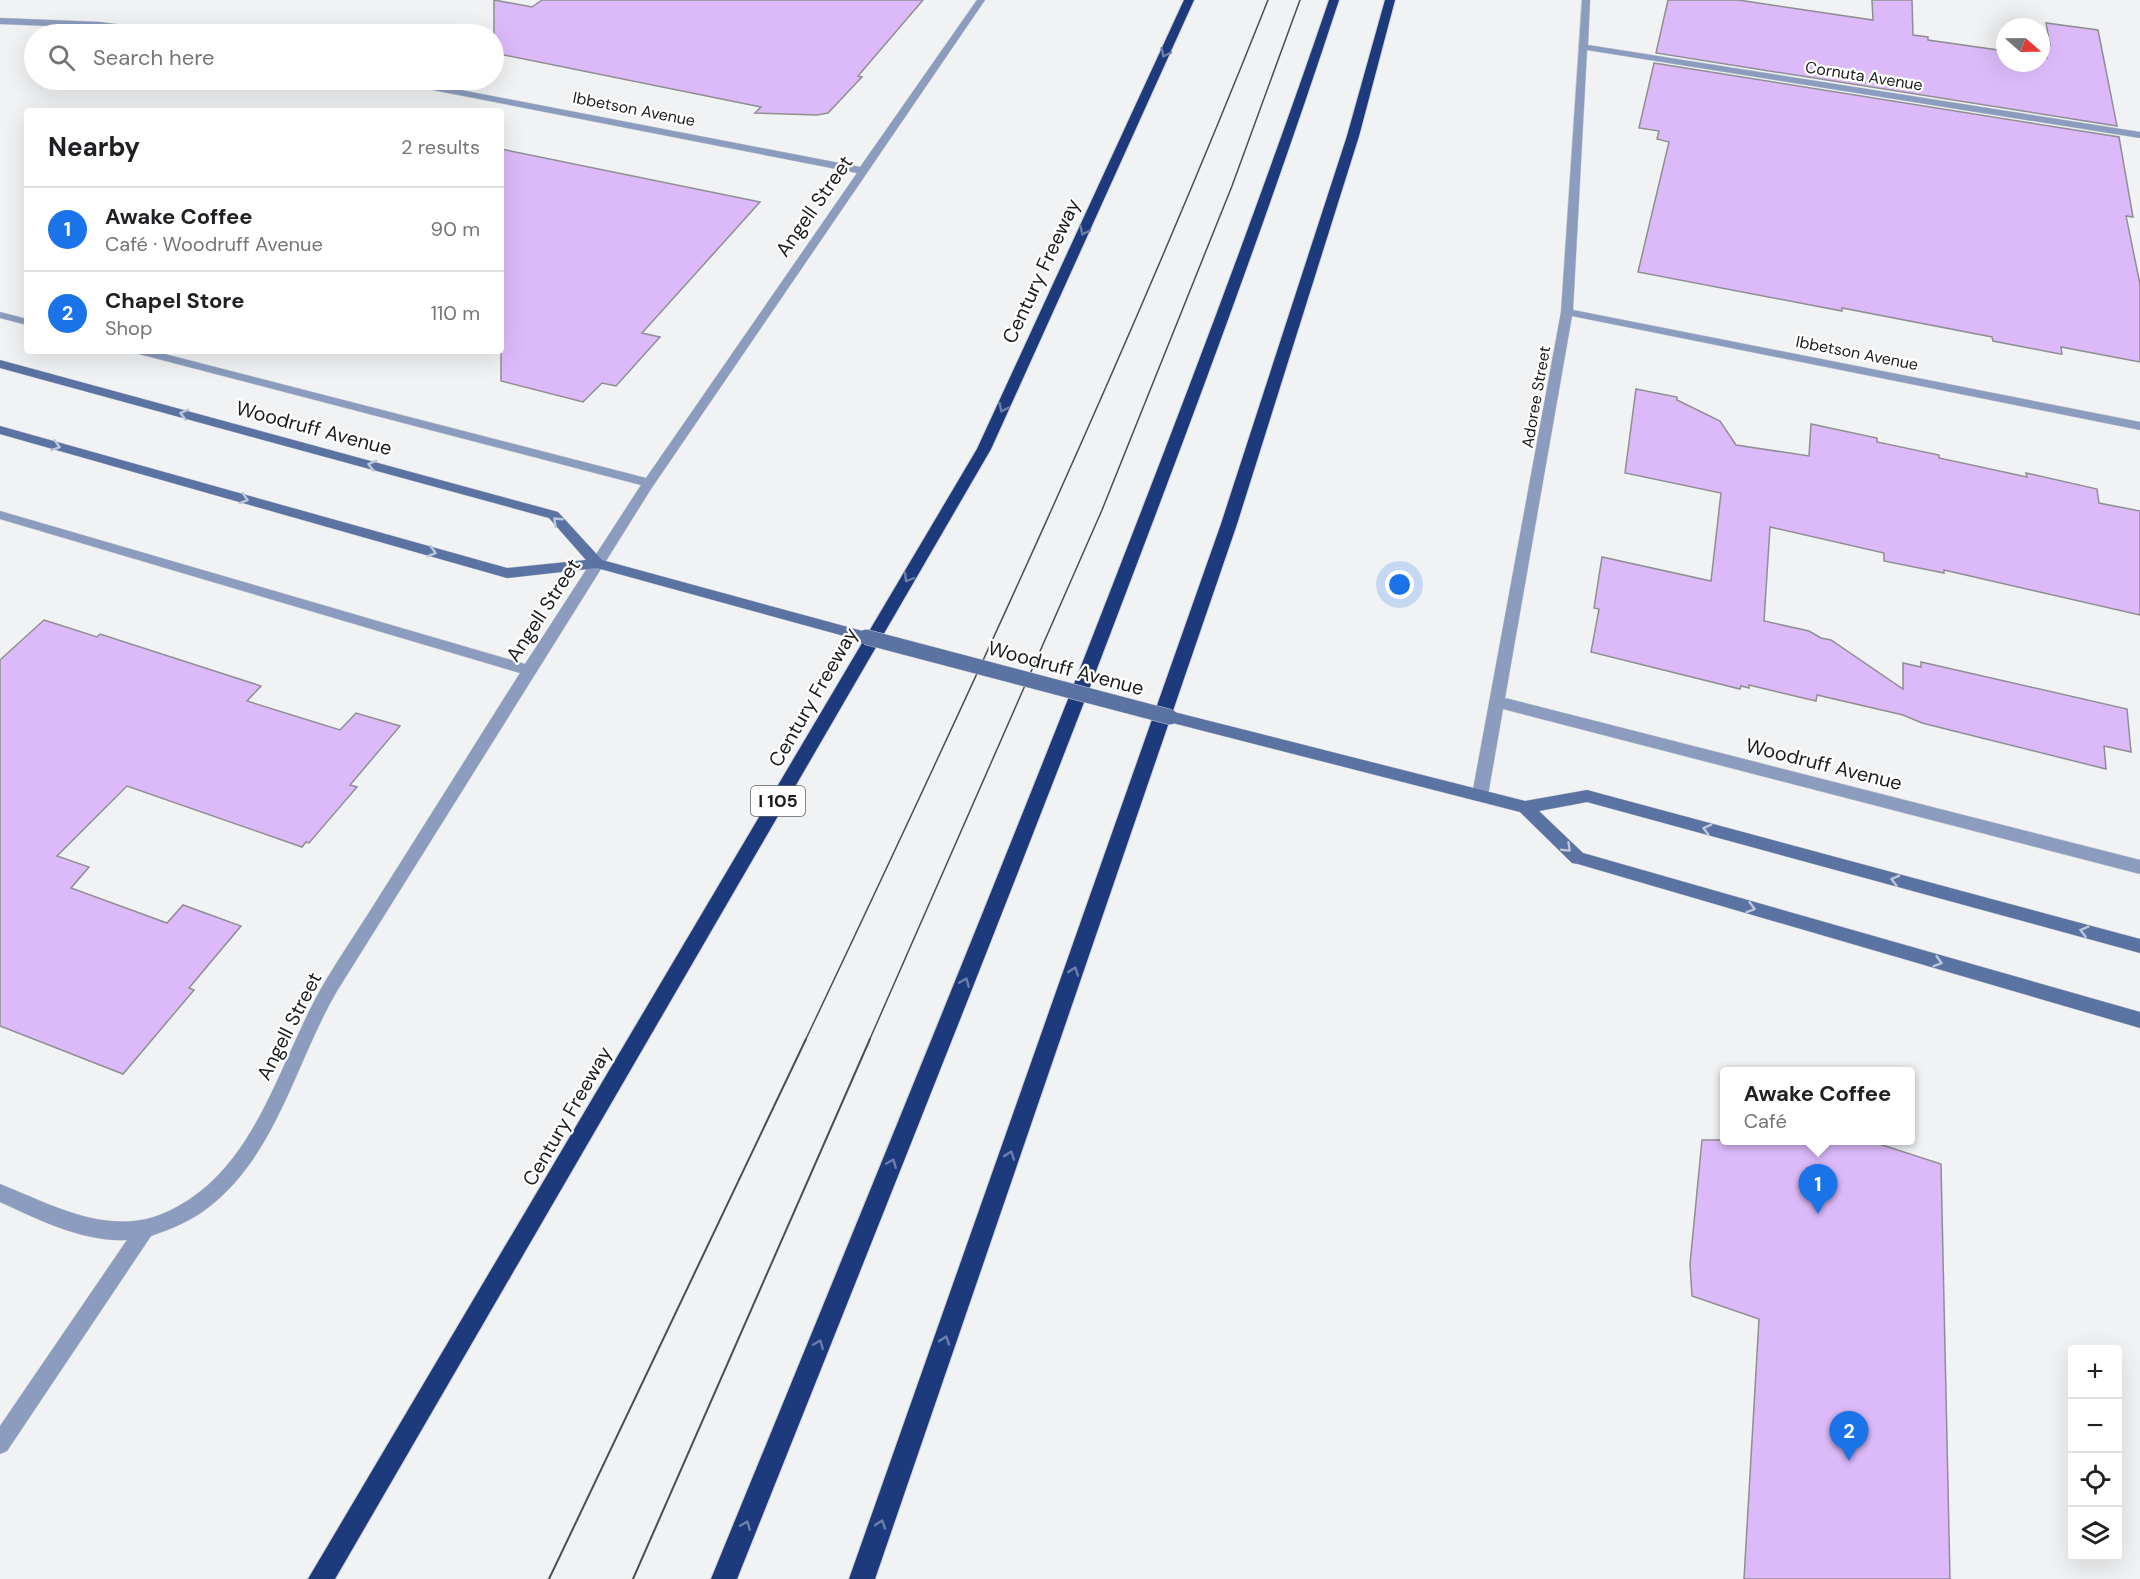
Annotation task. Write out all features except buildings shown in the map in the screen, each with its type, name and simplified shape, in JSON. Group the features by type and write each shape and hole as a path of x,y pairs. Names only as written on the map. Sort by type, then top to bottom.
{"highway":[{"name":"Century Freeway","path":"321,1579 984,449 1189,0"},
{"path":"724,1579 1038,798 1175,445 1249,249 1334,0"},
{"path":"862,1579 1229,524 1353,136 1390,0"}],"main road":[{"name":"Woodruff Avenue","path":"0,364 553,515 597,563"},
{"name":"Woodruff Avenue","path":"0,430 507,573 597,563 1338,762 1525,807 1587,796 2140,946"},
{"name":"Woodruff Avenue","path":"1525,807 1578,858 2140,1020"}],"street":[{"name":"Angell Street","path":"144,1231 169,1222 190,1210 213,1193 236,1170 255,1141 324,999 528,670 649,483 981,0"},
{"name":"Adoree Street","path":"1480,795 1567,312 1586,0"},
{"path":"0,21 75,24"},
{"name":"Cornuta Avenue","path":"1584,46 2140,135"},
{"name":"Ibbetson Avenue","path":"448,90 864,171"},
{"name":"Ibbetson Avenue","path":"1567,312 2140,426"},
{"path":"0,315 24,321"},
{"name":"Woodruff Avenue","path":"151,354 649,483"},
{"path":"0,515 528,670"},
{"name":"Woodruff Avenue","path":"1498,702 2140,867"},
{"path":"0,1193 75,1225 96,1229 144,1231"},
{"path":"0,1444 144,1231"}],"tram line":[{"path":"805,1041 986,654 1103,394 1215,132 1268,0"},
{"path":"869,1041 1102,510 1232,186 1300,0"},
{"path":"549,1579 806,1039"},
{"path":"633,1579 870,1039"}],"place":[{"name":"Awake Coffee","path":"1818,1214"},
{"name":"Chapel Store","path":"1849,1461"}]}
